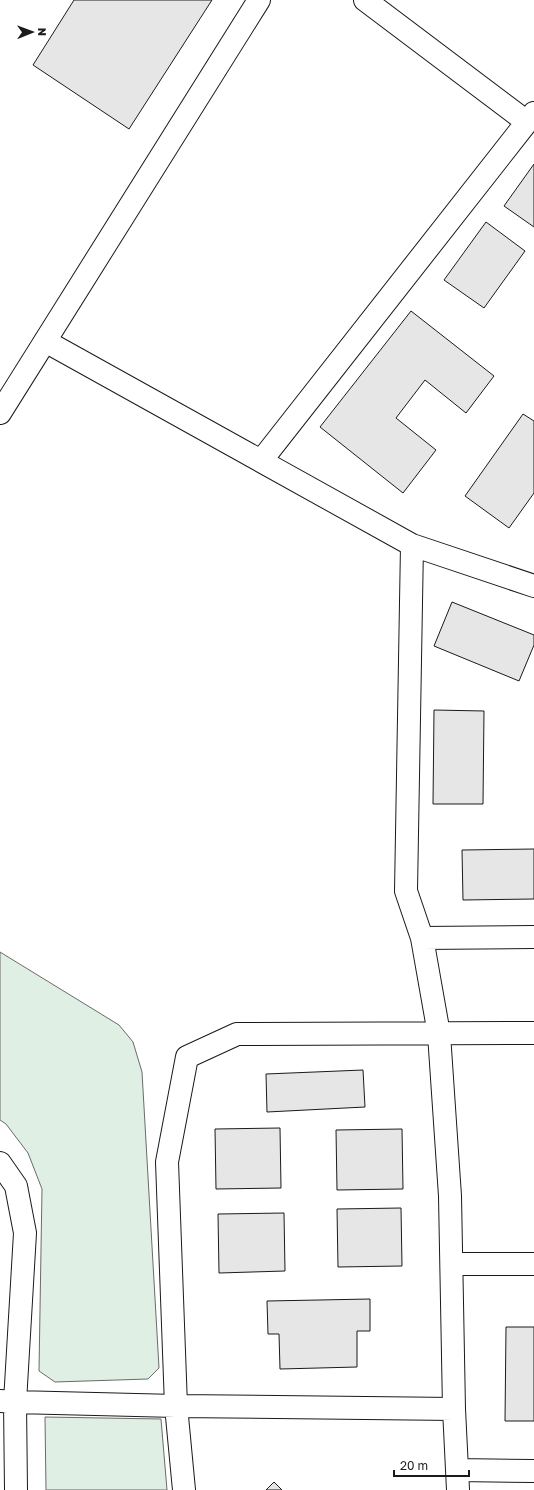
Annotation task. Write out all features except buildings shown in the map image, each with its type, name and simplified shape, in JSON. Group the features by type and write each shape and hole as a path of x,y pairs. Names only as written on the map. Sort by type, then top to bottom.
{"street":[{"path":"0,413 259,0"},
{"path":"261,461 530,118 365,0"},
{"path":"45,341 412,545 533,583"},
{"path":"412,545 406,891 422,938 439,1034 450,1196 454,1409 458,1480 534,1471"},
{"path":"422,938 534,937"},
{"path":"184,1490 176,1406 167,1162 187,1057 237,1034 534,1033"},
{"path":"0,1163 16,1186 25,1233 8,1402 16,1490"},
{"path":"452,1264 534,1264"},
{"path":"8,1402 176,1406 454,1409"}],"green space":[{"path":"0,952 119,1025 133,1042 142,1072 159,1368 148,1379 55,1382 39,1371 42,1189 28,1153 6,1124 0,1120"},
{"path":"45,1417 161,1419 167,1490 46,1490"}]}
